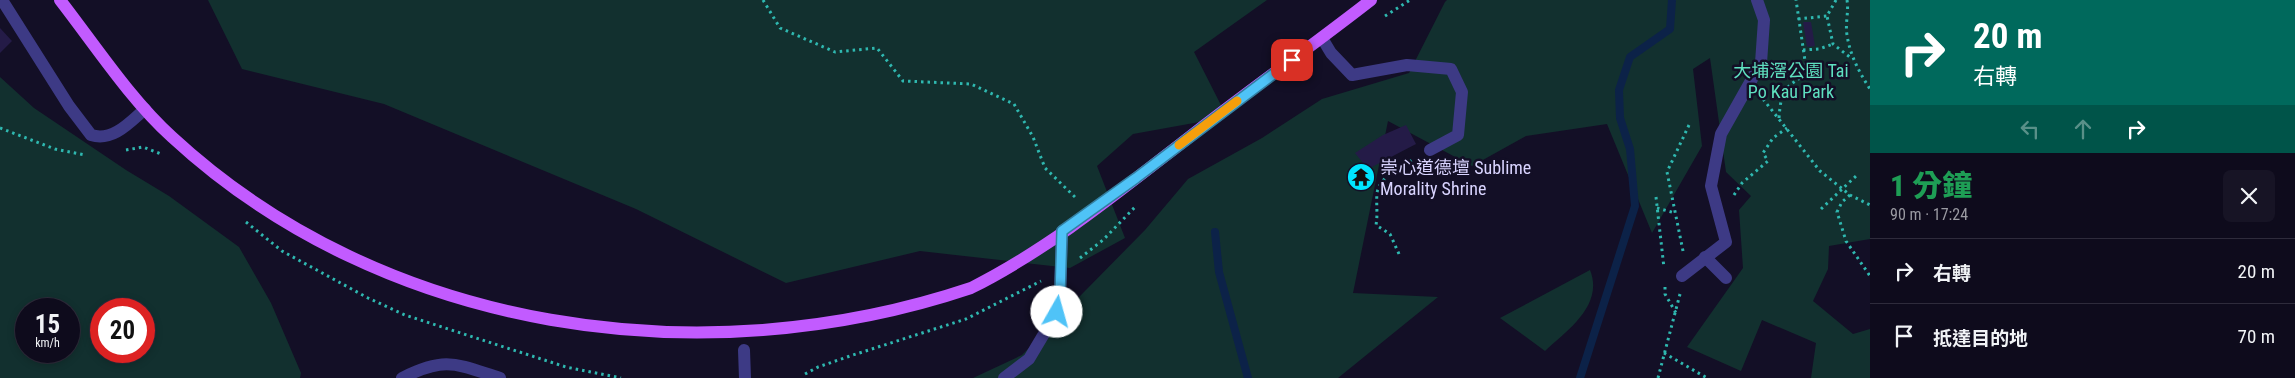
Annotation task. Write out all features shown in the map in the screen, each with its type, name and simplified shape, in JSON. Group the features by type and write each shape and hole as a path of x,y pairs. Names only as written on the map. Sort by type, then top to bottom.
{"main road":[{"path":"60,0 145,109 170,136 196,158 280,222 320,247 381,280 454,310"},
{"path":"866,329 918,311 971,288 1023,259 1136,178 1370,0"}],"street":[{"path":"2,0 69,106 91,135 106,137 115,133 145,109"},
{"path":"1684,274 1726,242 1711,186 1722,134 1761,63 1764,20 1757,0"},
{"path":"1322,38 1331,53 1352,75 1407,65 1451,69 1462,92 1458,135 1430,150"},
{"path":"1004,378 1028,359 1057,312 1060,296 1062,231"},
{"path":"1705,257 1726,278"},
{"path":"744,350 745,378"},
{"path":"402,378 426,366 451,363 500,378"}],"path":[{"path":"763,0 780,28 835,52 876,48 903,82 971,84 1014,104 1033,137 1045,168 1082,204"},
{"path":"1779,118 1781,96 1789,84 1807,74 1796,0"},
{"path":"1836,0 1827,16 1833,44 1852,58 1870,89"},
{"path":"1847,0 1849,12 1846,20 1847,36 1852,51 1852,58"},
{"path":"1798,19 1827,16"},
{"path":"1803,50 1818,49 1833,44"},
{"path":"1750,83 1820,171 1850,195 1870,205"},
{"path":"1658,378 1676,313 1684,274 1667,172 1689,124"},
{"path":"1718,212 1742,183 1768,161 1762,153 1774,138 1787,128"},
{"path":"1399,254 1390,234 1376,225 1378,210 1377,192 1391,172 1430,150"},
{"path":"1821,209 1856,176"},
{"path":"1850,195 1842,202 1837,212 1846,241 1870,276"},
{"path":"1656,196 1664,271"},
{"path":"1658,208 1675,213"},
{"path":"1665,278 1665,294 1676,313"},
{"path":"1664,353 1706,378"}],"green space":[{"path":"208,0 1267,0 1194,52 1227,117 1133,134 1097,166 1125,238 1070,268 920,251 786,283 636,209 384,104 242,69"},
{"name":"大埔滘公園 Tai Po Kau Park","path":"1447,0 1870,0 1870,239 1829,246 1828,269 1813,301 1853,334 1870,329 1870,378 1811,378 1816,343 1762,320 1741,371 1687,347 1743,268 1739,210 1751,196 1726,172 1710,58 1693,69 1702,146 1652,233 1607,124 1526,136 1472,166 1388,121 1353,293 1438,297 1338,378 973,378 1022,355 1145,230 1188,179 1262,138 1322,99 1409,73"},
{"path":"0,77 34,108 126,170 169,196 239,247 271,303 301,373 300,378 0,378"},
{"path":"1590,270 1593,283 1588,305 1573,325 1545,351 1500,318"}],"building":[{"path":"1803,22 1811,22 1815,46 1807,47"},
{"path":"0,28 12,41 0,53"},
{"path":"1406,125 1416,144 1368,169 1355,153 1383,135"}],"waterway":[{"path":"1580,378 1635,206 1630,149 1620,118 1619,90 1630,57 1670,29 1672,0"},
{"path":"1215,232 1219,272 1248,378"}],"slow traffic":[{"path":"1179,145 1237,101"}],"place":[{"name":"崇心道德壇 Sublime Morality Shrine","path":"1361,177"}],"route":[{"path":"1057,312 1060,296 1062,231 1136,178 1292,60"}]}
